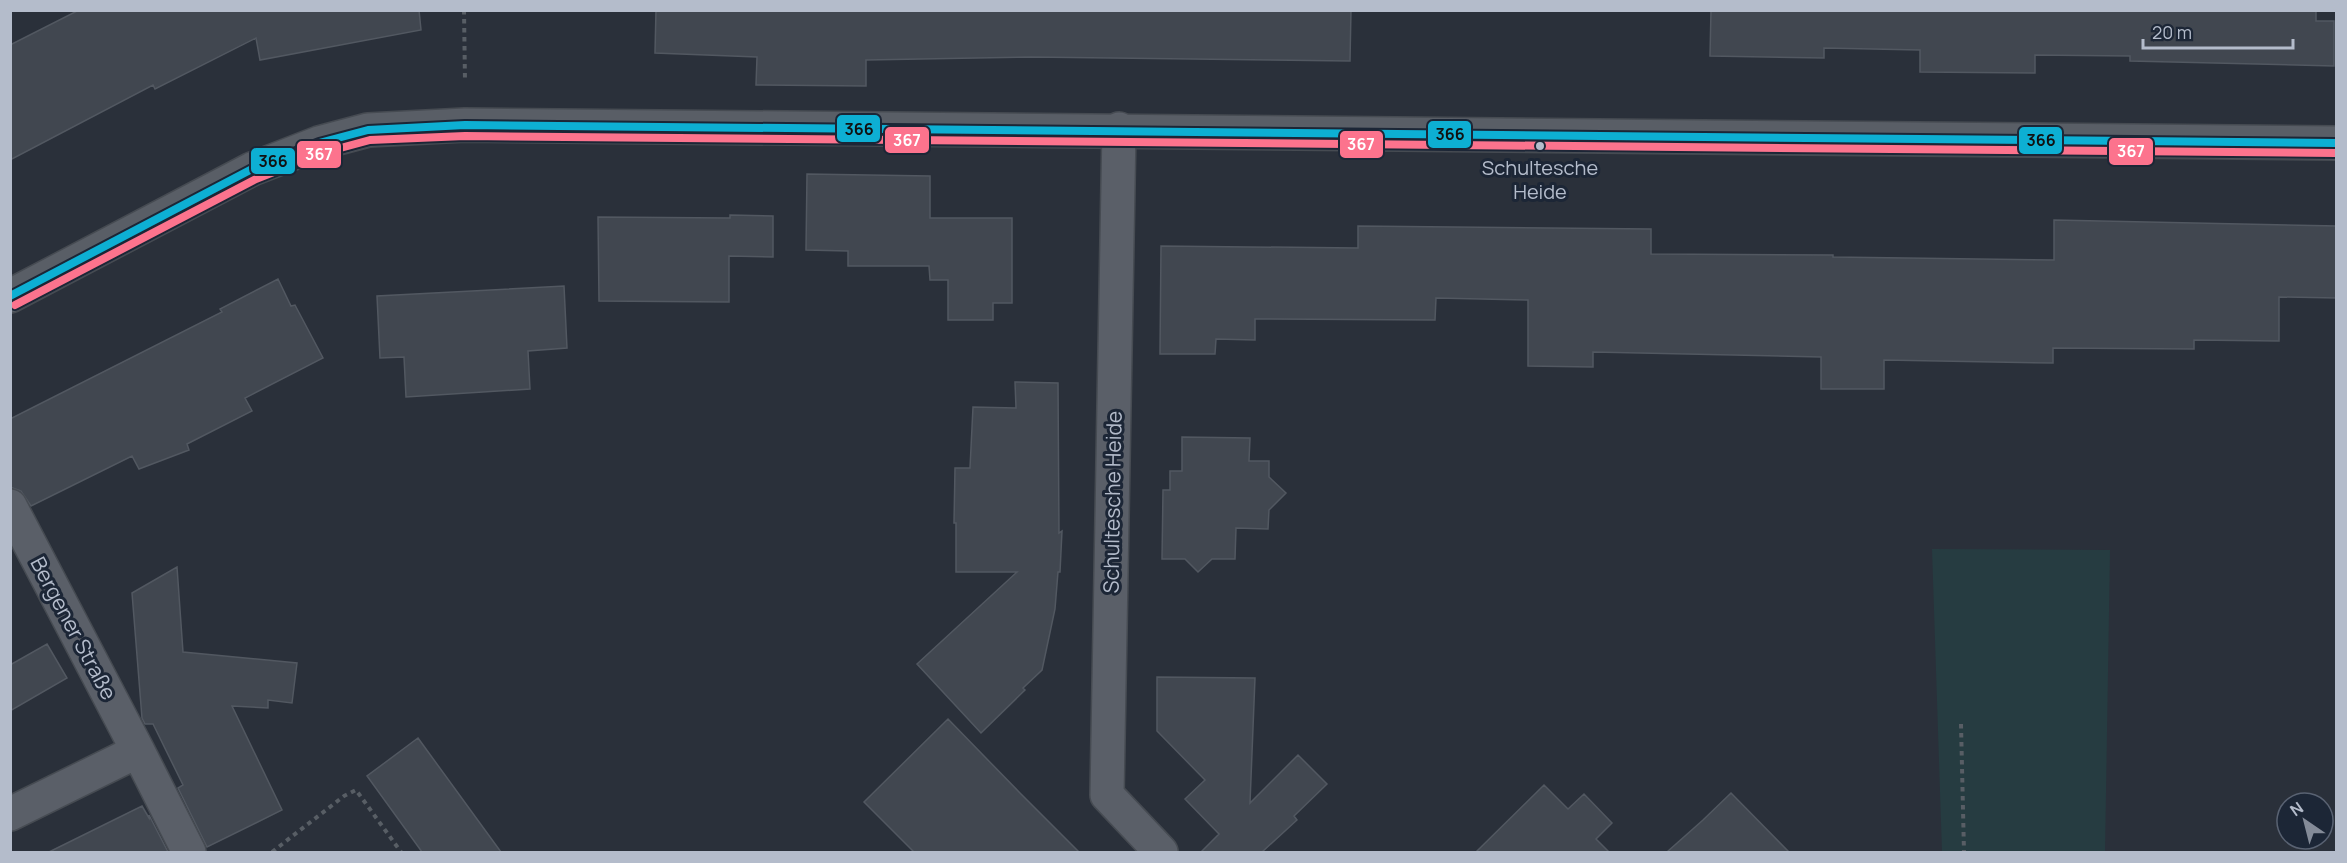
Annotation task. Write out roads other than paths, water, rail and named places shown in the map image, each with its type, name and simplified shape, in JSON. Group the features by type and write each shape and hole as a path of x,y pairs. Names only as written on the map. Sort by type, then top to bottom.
{"street":[{"path":"10,296 252,169 318,143 368,130 465,125 1119,129 1461,136 2337,142"},
{"name":"Schultesche Heide","path":"1119,129 1107,795 1161,852"},
{"name":"Bergener Straße","path":"10,506 189,852"},
{"path":"10,814 138,751"}],"place":[{"name":"Schultesche Heide","path":"1540,146"}]}
